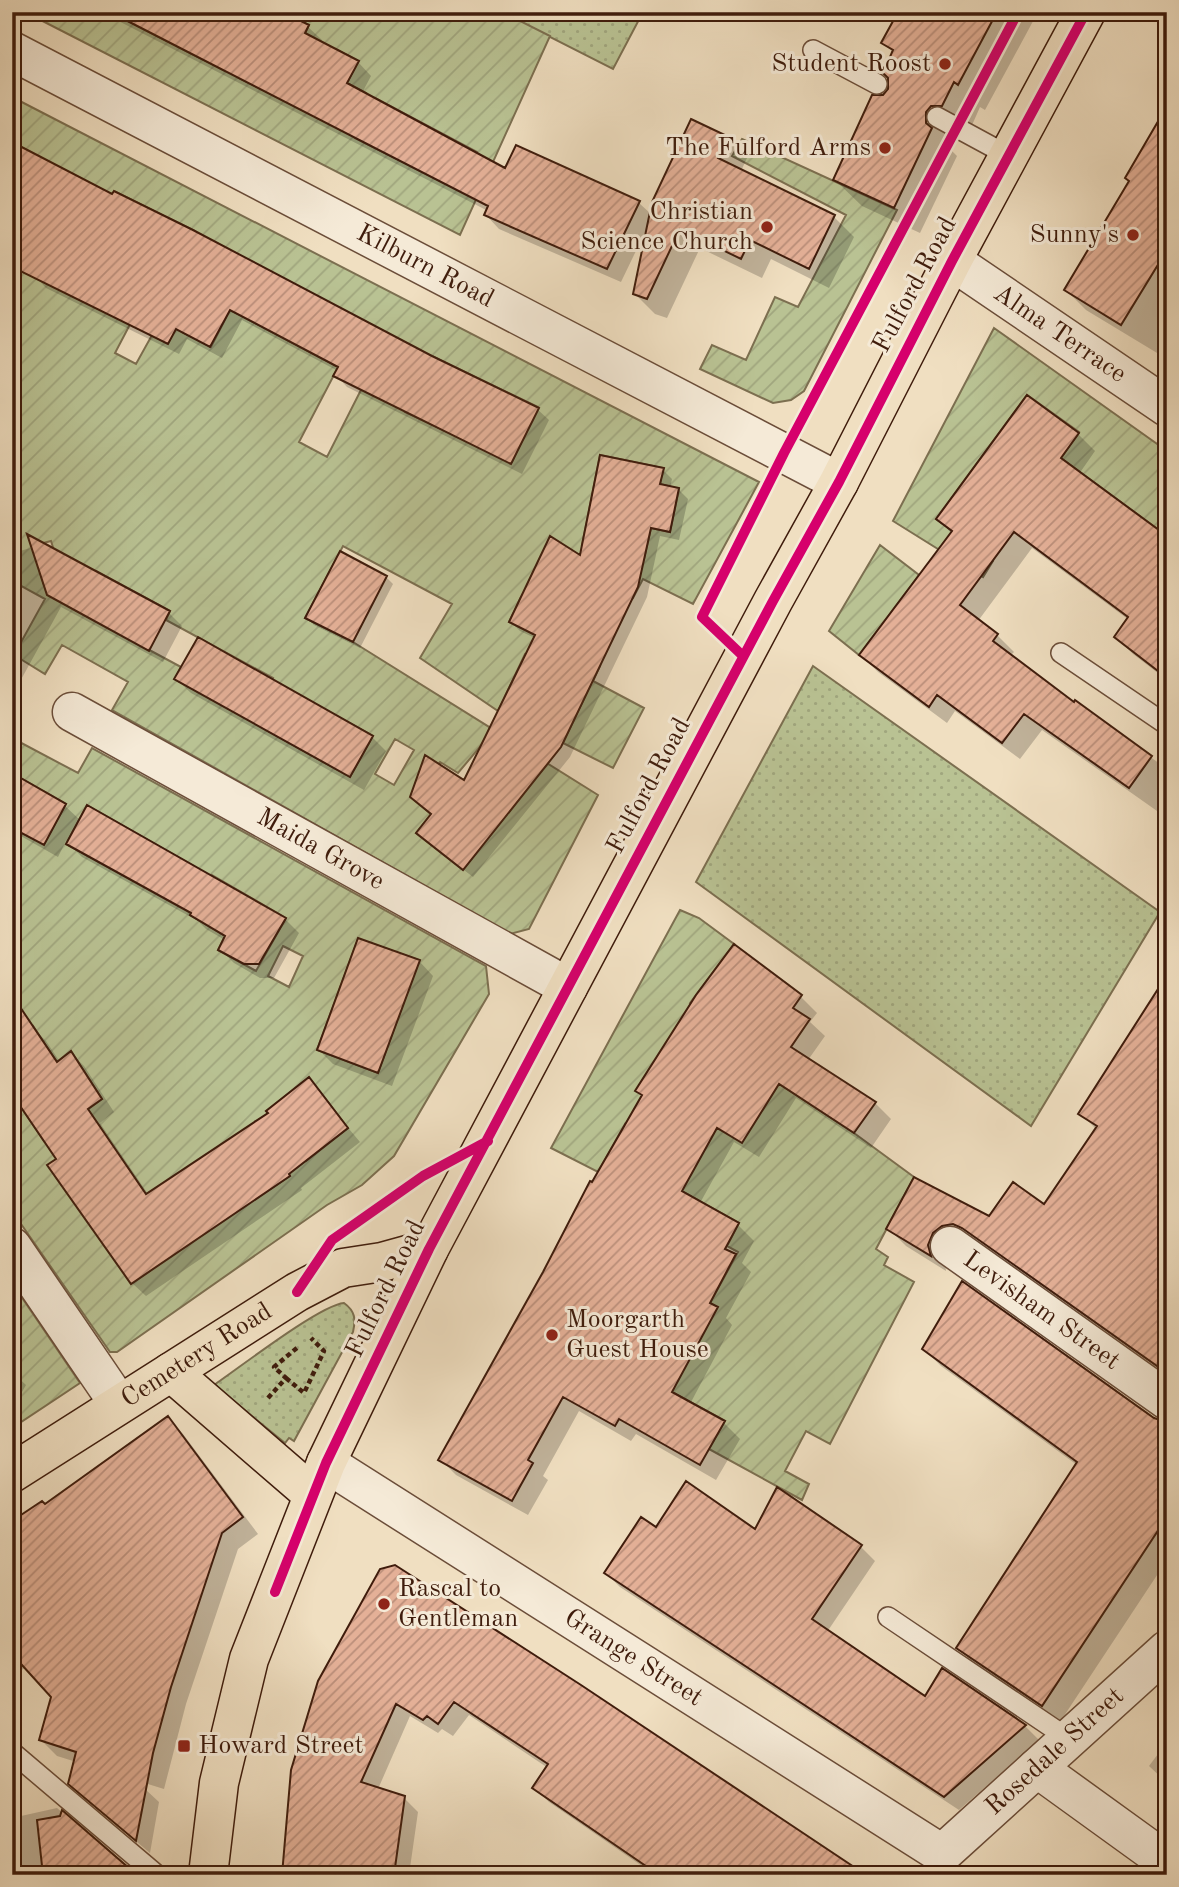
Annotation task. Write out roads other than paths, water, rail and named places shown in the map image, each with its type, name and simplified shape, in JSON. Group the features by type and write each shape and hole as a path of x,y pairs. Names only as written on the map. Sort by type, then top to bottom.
{"main road":[{"name":"Fulford Road","path":"208,1875 219,1783 249,1659 319,1478 429,1249 767,612 839,482 952,261 1086,12"},
{"name":"Cemetery Road","path":"15,1468 297,1292 343,1268 382,1262 429,1249"},
{"path":"171,1372 319,1478"}],"street":[{"name":"Kilburn Road","path":"12,51 839,482"},
{"name":"Alma Terrace","path":"952,261 1167,407"},
{"name":"Maida Grove","path":"72,712 568,987"},
{"name":"Levisham Street","path":"950,1246 1167,1400"},
{"path":"12,1247 119,1404"},
{"name":"Grange Street","path":"319,1478 942,1854"},
{"name":"Rosedale Street","path":"942,1854 1167,1650"},
{"path":"1037,1768 1167,1862"}],"lane":[{"path":"813,50 877,84"},
{"path":"937,117 1009,156"},
{"path":"1061,653 1167,725"},
{"path":"888,1616 1069,1739"},
{"path":"12,1752 157,1875"}],"place":[{"name":"Student Roost","path":"945,64"},
{"name":"The Fulford Arms","path":"885,148"},
{"name":"Christian Science Church","path":"767,227"},
{"name":"Sunny's","path":"1133,235"},
{"name":"Moorgarth Guest House","path":"552,1335"},
{"name":"Rascal to Gentleman","path":"384,1604"},
{"name":"Howard Street","path":"184,1746"}]}
